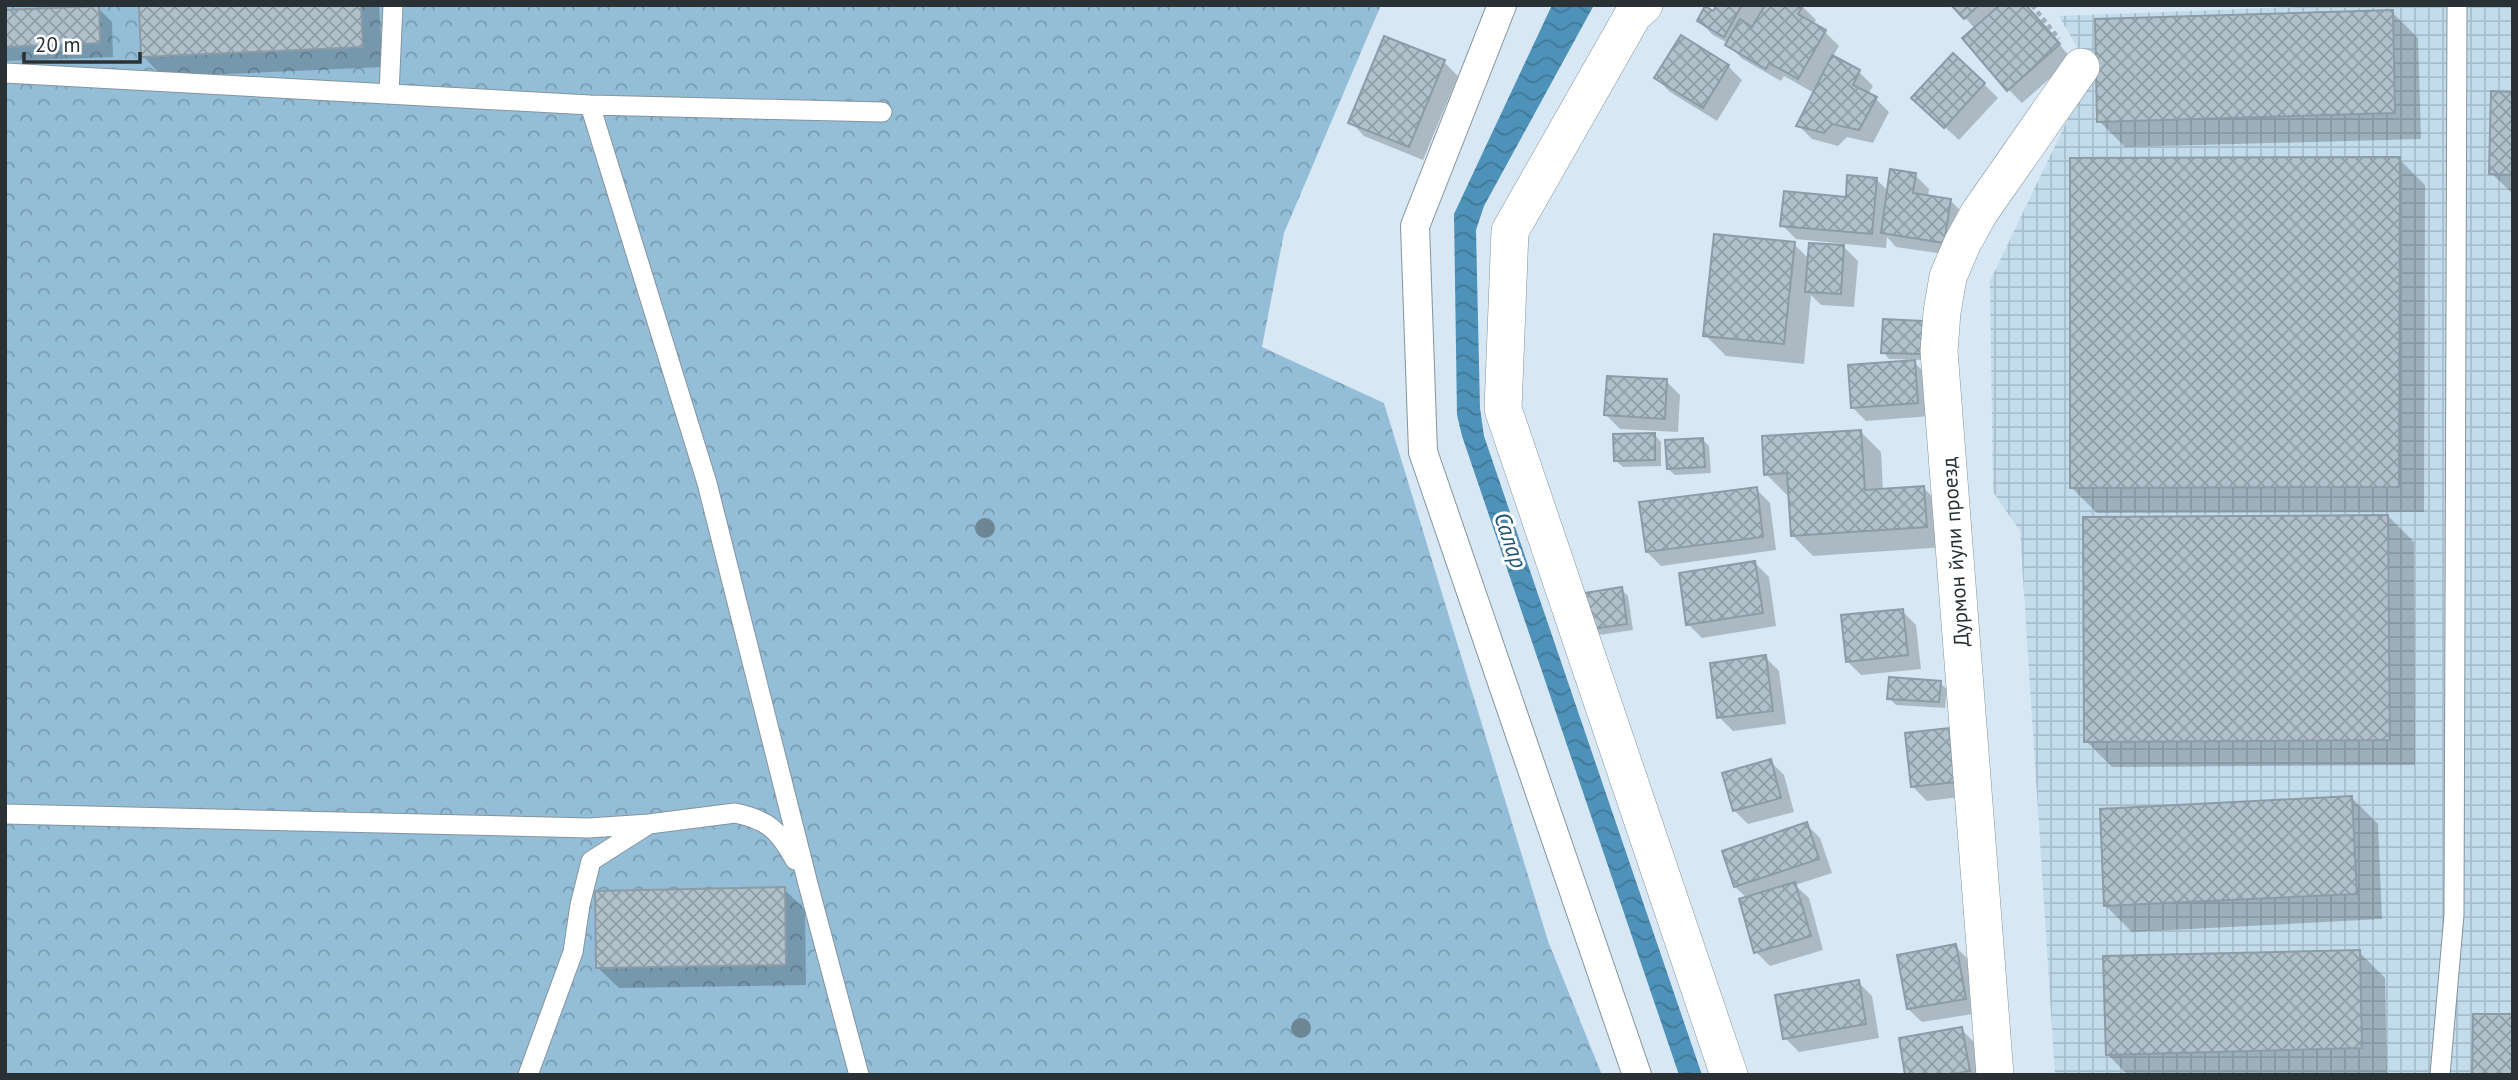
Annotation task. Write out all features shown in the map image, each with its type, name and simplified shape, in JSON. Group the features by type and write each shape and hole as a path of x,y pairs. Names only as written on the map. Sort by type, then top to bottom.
{"street":[{"path":"1502,5 1415,226 1423,452 1637,1075"},
{"path":"1644,5 1633,15 1510,230 1503,409 1729,1075"},
{"name":"Дурмон йули проезд","path":"1995,1075 1939,351 1942,312 1948,277 1979,213 2081,67"}],"lane":[{"path":"389,94 393,5"},
{"path":"2440,1075 2454,915 2457,5"},
{"path":"5,73 590,105 882,112"},
{"path":"590,105 707,483 859,1075"},
{"path":"5,814 589,828 649,824 735,813 762,821 779,832 808,884"},
{"path":"591,861 649,824"},
{"path":"528,1075 573,952 580,905 591,861 589,828"}],"shaded area":[{"path":"2350,5 2513,5 2513,1075 2055,1075 2020,531 1993,492 1990,281 2091,71 2059,16"}],"green space":[{"path":"5,5 1381,5 1284,233 1262,347 1384,403 1548,941 1602,1075 5,1075"}],"water":[{"name":"Салар","path":"1552,5 1594,5 1484,206 1476,230 1480,408 1484,436 1702,1075 1679,1075 1457,415 1454,214"}],"building":[{"path":"139,5 361,5 363,47 141,57"},
{"path":"1717,5 1742,5 1724,37 1697,21 1705,6 1713,11"},
{"path":"1765,5 1803,5 1798,14 1826,30 1798,79 1769,63 1766,69 1725,45 1740,19 1752,27"},
{"path":"1951,5 1979,5 1964,19"},
{"path":"2000,5 2026,5 2060,44 2007,91 1962,38"},
{"path":"99,6 100,43 5,47 5,10"},
{"path":"2393,10 2395,113 2097,122 2095,19"},
{"path":"1681,35 1729,65 1703,108 1654,78"},
{"path":"1384,36 1445,60 1409,147 1348,123"},
{"path":"1953,53 1985,83 1944,128 1911,98"},
{"path":"1832,55 1860,70 1853,85 1877,97 1859,130 1832,124 1824,133 1796,126"},
{"path":"2491,91 2513,92 2513,175 2489,174"},
{"path":"2400,157 2399,487 2070,488 2070,158"},
{"path":"1890,169 1916,173 1913,193 1951,199 1944,243 1881,233"},
{"path":"1847,175 1877,178 1872,234 1780,226 1784,191 1846,197"},
{"path":"1714,234 1795,242 1784,344 1703,336"},
{"path":"1809,243 1844,245 1841,294 1805,292"},
{"path":"1883,319 1923,321 1921,354 1881,353"},
{"path":"1915,360 1918,403 1851,408 1848,365"},
{"path":"1607,376 1667,379 1665,419 1604,415"},
{"path":"1861,430 1865,490 1924,486 1927,527 1791,536 1787,473 1764,475 1762,436"},
{"path":"1655,433 1655,460 1614,461 1613,434"},
{"path":"1703,438 1705,467 1667,469 1665,440"},
{"path":"1757,487 1763,537 1646,552 1639,502"},
{"path":"2388,515 2390,740 2084,742 2083,517"},
{"path":"1755,561 1763,613 1686,625 1679,573"},
{"path":"1622,587 1627,624 1584,630 1578,594"},
{"path":"1903,609 1908,655 1846,662 1841,615"},
{"path":"1766,655 1773,711 1717,718 1710,663"},
{"path":"1889,677 1941,681 1939,702 1887,699"},
{"path":"1949,728 1955,782 1911,787 1905,733"},
{"path":"1771,759 1781,798 1733,811 1722,773"},
{"path":"2352,796 2357,894 2104,906 2100,809"},
{"path":"1807,822 1819,859 1734,887 1722,851"},
{"path":"1795,882 1811,936 1754,953 1739,899"},
{"path":"785,887 786,965 596,968 595,891"},
{"path":"1956,944 1966,999 1907,1009 1897,955"},
{"path":"2360,950 2362,1048 2106,1055 2103,956"},
{"path":"1859,980 1866,1024 1783,1039 1775,995"},
{"path":"2473,1014 2513,1014 2513,1075 2472,1075"},
{"path":"1962,1027 1970,1071 1948,1075 1905,1075 1899,1038"}]}
